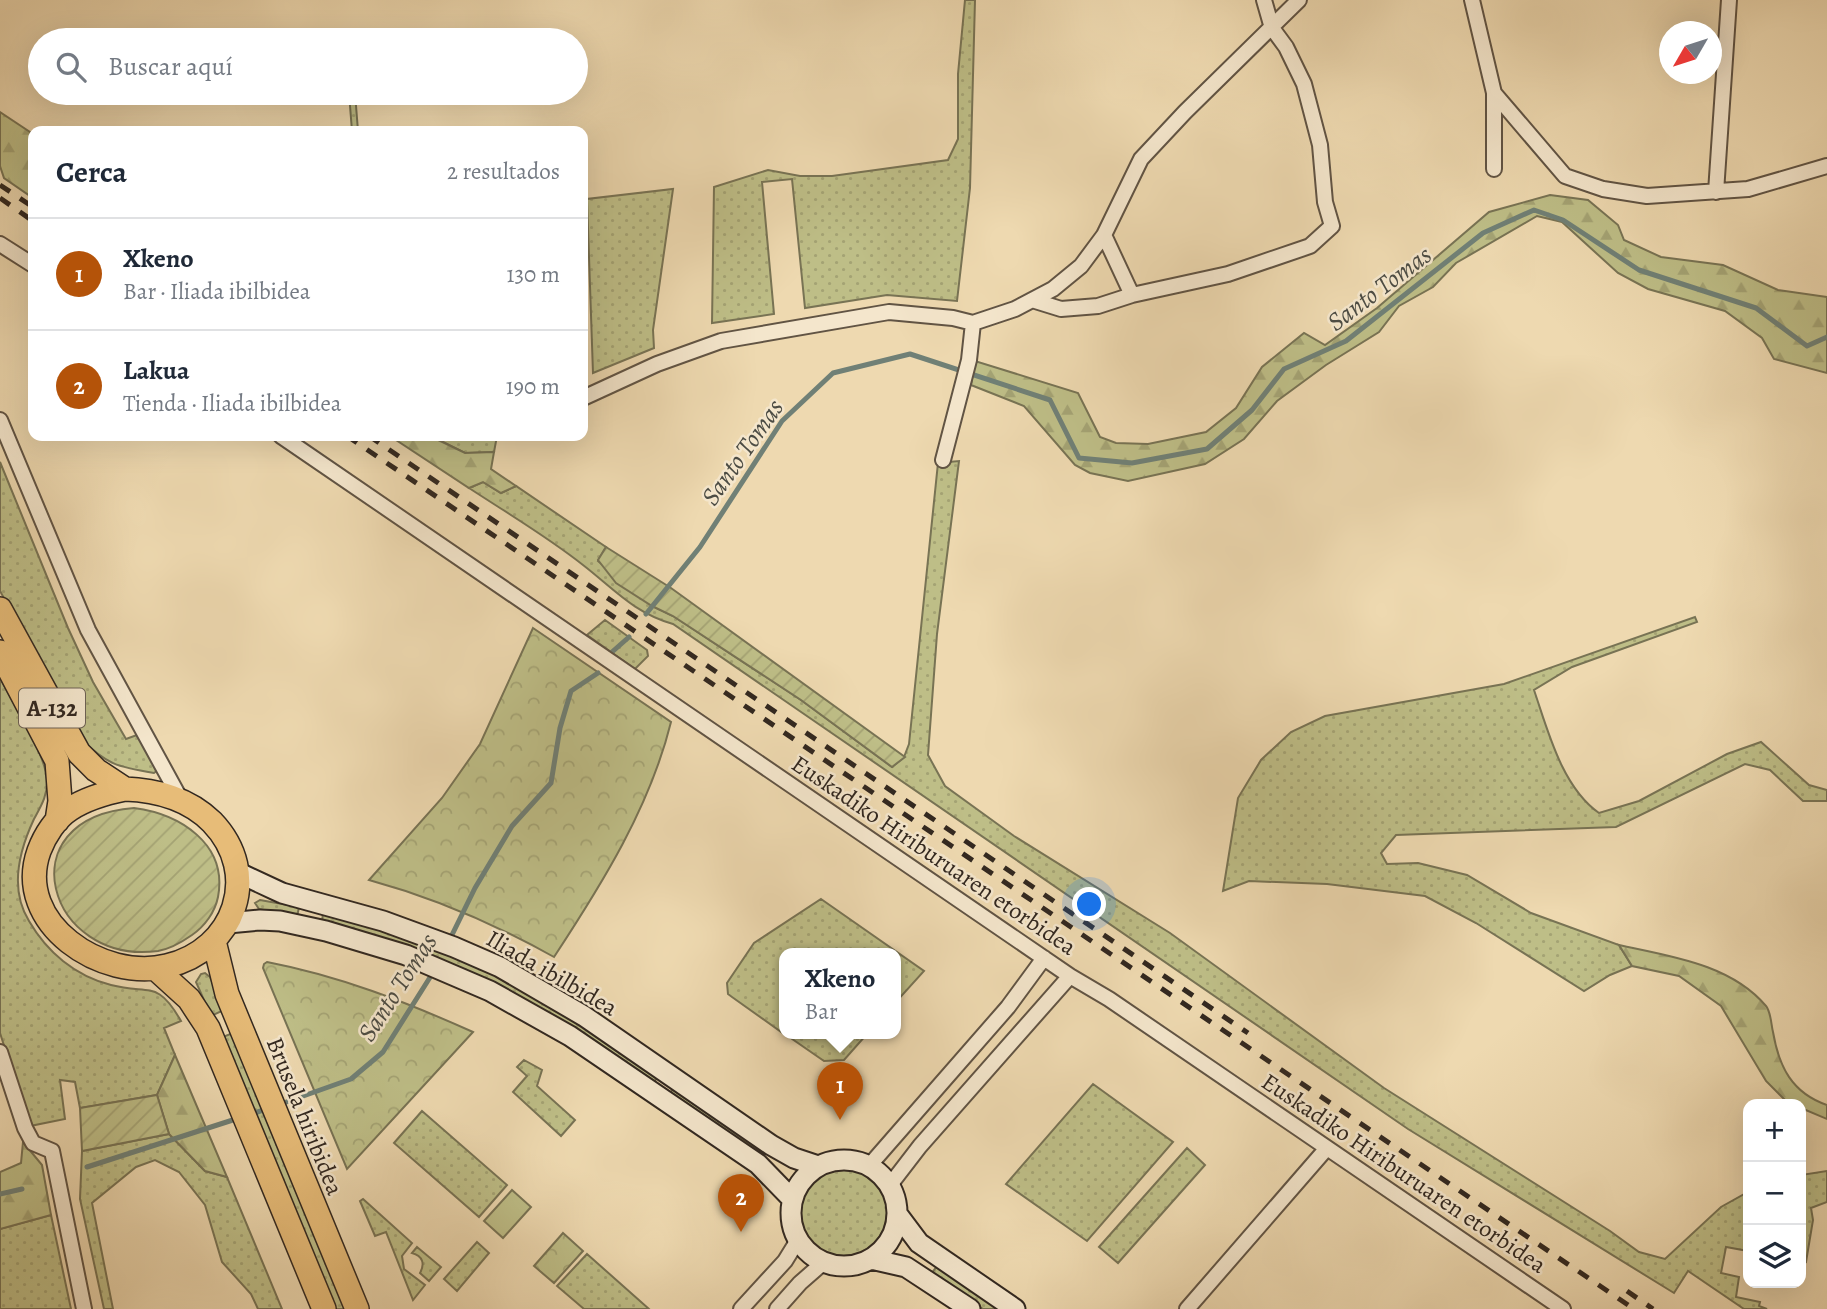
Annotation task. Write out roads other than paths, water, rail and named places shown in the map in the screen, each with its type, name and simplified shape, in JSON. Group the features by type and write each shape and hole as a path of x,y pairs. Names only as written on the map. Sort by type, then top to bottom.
{"main road":[{"name":"A-132","path":"0,609 79,753 96,770 125,789"},
{"name":"A-132","path":"0,652 57,761 60,801 57,821"},
{"path":"125,789 149,790 182,801 211,822 231,851 237,872 238,891 235,908 221,932 185,960 156,969 130,969 98,961 80,952 51,924 35,887 35,873 42,844 57,821 83,801 125,789"},
{"name":"Brusela hiribidea","path":"221,932 220,974 357,1309"},
{"path":"156,969 189,999 208,1028 324,1309"}],"street":[{"path":"1032,300 1061,309 1098,306 1132,295 1228,274 1310,246 1332,226 1325,202 1320,145 1304,83 1286,47 1272,28 1264,0"},
{"path":"588,396 689,351 760,332 889,312 953,318 973,323 1014,309 1053,289 1081,265 1104,235 1141,159 1185,111 1299,0"},
{"path":"1472,0 1494,93 1494,169"},
{"path":"1716,192 1729,0"},
{"path":"1494,93 1566,176 1603,189 1647,196 1748,189 1827,166"},
{"path":"1104,235 1132,295"},
{"path":"0,244 28,262"},
{"path":"943,460 969,359 973,323"},
{"path":"588,388 614,384"},
{"path":"0,420 88,630 182,801"},
{"name":"Euskadiko Hiriburuaren etorbidea","path":"288,441 1070,976 1109,999 1563,1309"},
{"name":"Iliada ibilbidea","path":"237,872 282,893 383,921 500,967 584,1016 771,1145 818,1167"},
{"name":"Iliada ibilbidea","path":"221,932 260,920 280,921 372,945 442,969 489,991 570,1036 758,1164 793,1199"},
{"path":"869,1166 1008,1007 1044,958"},
{"path":"890,1185 920,1146 1070,976"},
{"path":"0,1052 25,1128 33,1143 51,1151 84,1309"},
{"path":"1187,1309 1326,1148"},
{"path":"843,1160 869,1166 890,1185 896,1200 898,1215 892,1236 887,1245 871,1259 848,1266 824,1262 809,1253 798,1240 791,1220 793,1199 798,1186 818,1167 843,1160"},
{"path":"898,1215 919,1243 1015,1309"},
{"path":"741,1309 785,1261 798,1240"},
{"path":"871,1259 906,1267 970,1309"},
{"path":"777,1309 800,1283 824,1262"}],"waterway":[{"name":"Santo Tomas","path":"646,614 700,547 782,421 833,373 910,354 1050,400 1079,458 1132,463 1207,449 1252,410 1284,369 1346,341 1483,233 1534,210 1563,220 1639,270 1756,308 1807,346 1827,337"},
{"name":"Santo Tomas","path":"612,652 629,637"},
{"name":"Santo Tomas","path":"449,941 475,888 512,826 551,783 560,728 571,691 598,673"},
{"name":"Santo Tomas","path":"278,1105 351,1079 383,1052 434,971"},
{"name":"Santo Tomas","path":"249,1115 269,1108"},
{"name":"Santo Tomas","path":"87,1167 239,1118"},
{"name":"Santo Tomas","path":"0,1194 22,1189"}],"railway":[{"path":"0,185 28,204"},
{"path":"0,198 28,218"},
{"path":"354,441 1634,1309"},
{"path":"376,441 1248,1033"},
{"path":"1627,1291 1653,1309"}],"place":[{"name":"Xkeno","path":"840,1120"},
{"name":"Lakua","path":"741,1232"}]}
